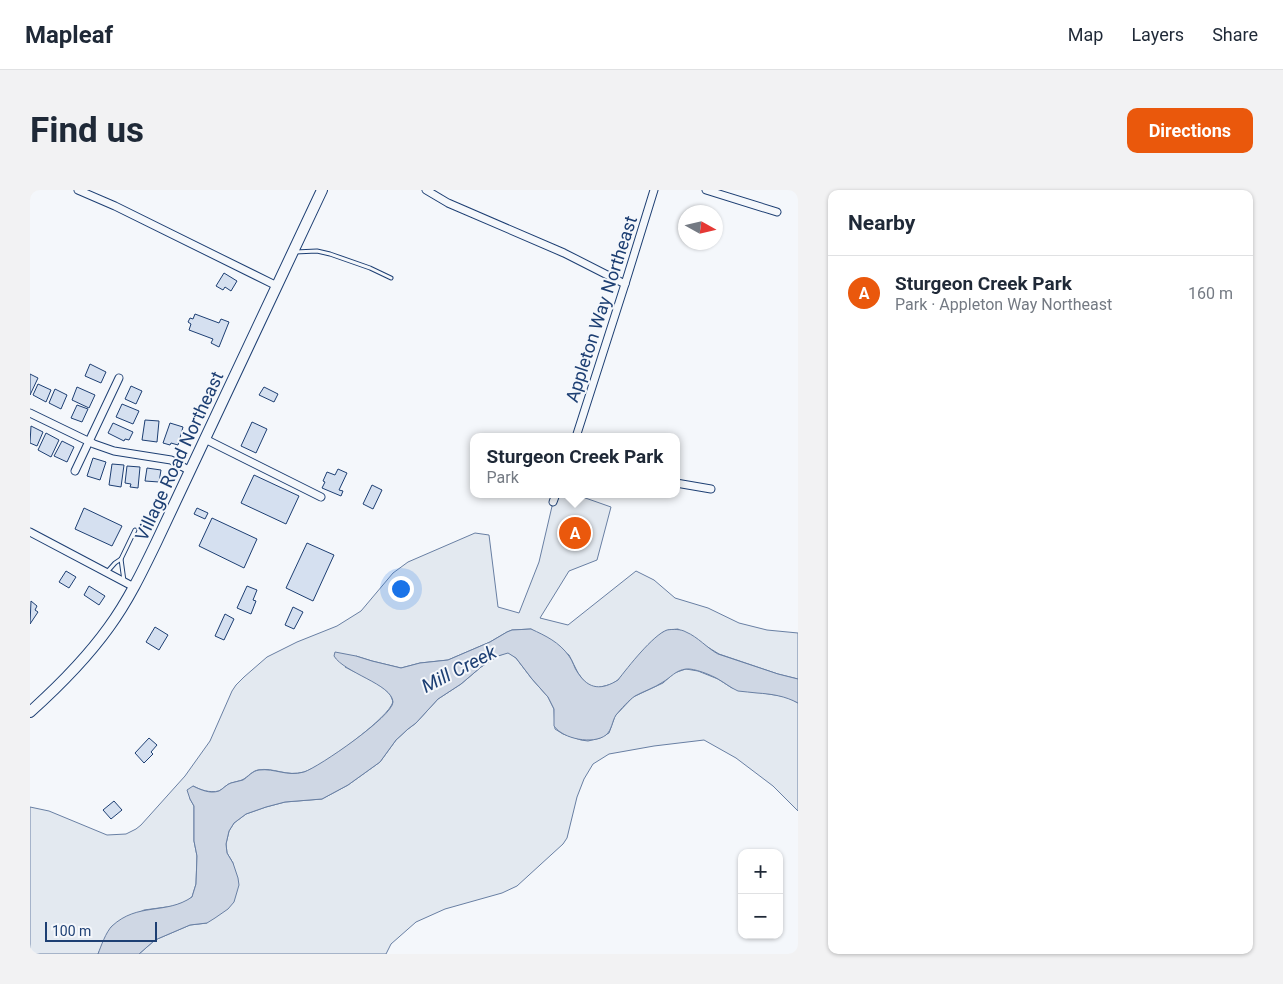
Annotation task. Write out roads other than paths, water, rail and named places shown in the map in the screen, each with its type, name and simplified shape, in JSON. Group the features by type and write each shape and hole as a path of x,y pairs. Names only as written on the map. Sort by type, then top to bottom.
{"main road":[{"name":"Village Road Northeast","path":"30,712 56,688 91,650 108,628 134,587 322,190"}],"street":[{"path":"78,190 115,206 277,286"},
{"path":"426,190 448,203 564,252 625,284"},
{"name":"Appleton Way Northeast","path":"577,433 654,190"},
{"path":"706,190 777,212"},
{"path":"75,471 119,378"},
{"path":"30,413 90,442 114,450 171,460 190,471"},
{"path":"205,438 321,497"},
{"path":"680,484 712,489"},
{"path":"553,502 554,498"},
{"path":"30,532 134,587"}],"lane":[{"path":"292,253 317,251 330,254 370,268 391,278"},
{"path":"106,572 120,559 135,530"},
{"path":"120,559 124,582"}],"water":[{"name":"Mill Creek","path":"531,629 557,643 570,658 582,679 596,687 607,686 618,680 641,652 661,633 667,630 682,630 718,654 798,679 798,703 768,694 738,691 711,676 686,669 676,672 660,684 633,698 616,715 610,731 606,735 594,740 578,739 558,731 554,726 554,709 548,697 516,658 508,653 498,656 438,699 416,723 396,740 380,762 348,785 322,799 285,802 266,807 246,814 234,823 229,831 226,844 227,853 233,863 239,885 234,902 228,909 207,923 190,925 155,940 139,954 98,954 112,926 122,919 142,911 172,906 192,897 196,884 197,856 194,841 194,806 187,790 193,786 209,792 216,792 230,784 243,780 259,770 292,774 304,772 324,761 354,740 390,709 393,702 391,696 377,684 339,662 334,656 335,652 401,668 420,663 448,660 490,642 512,630"}],"place":[{"name":"Sturgeon Creek Park","path":"575,533"}]}
